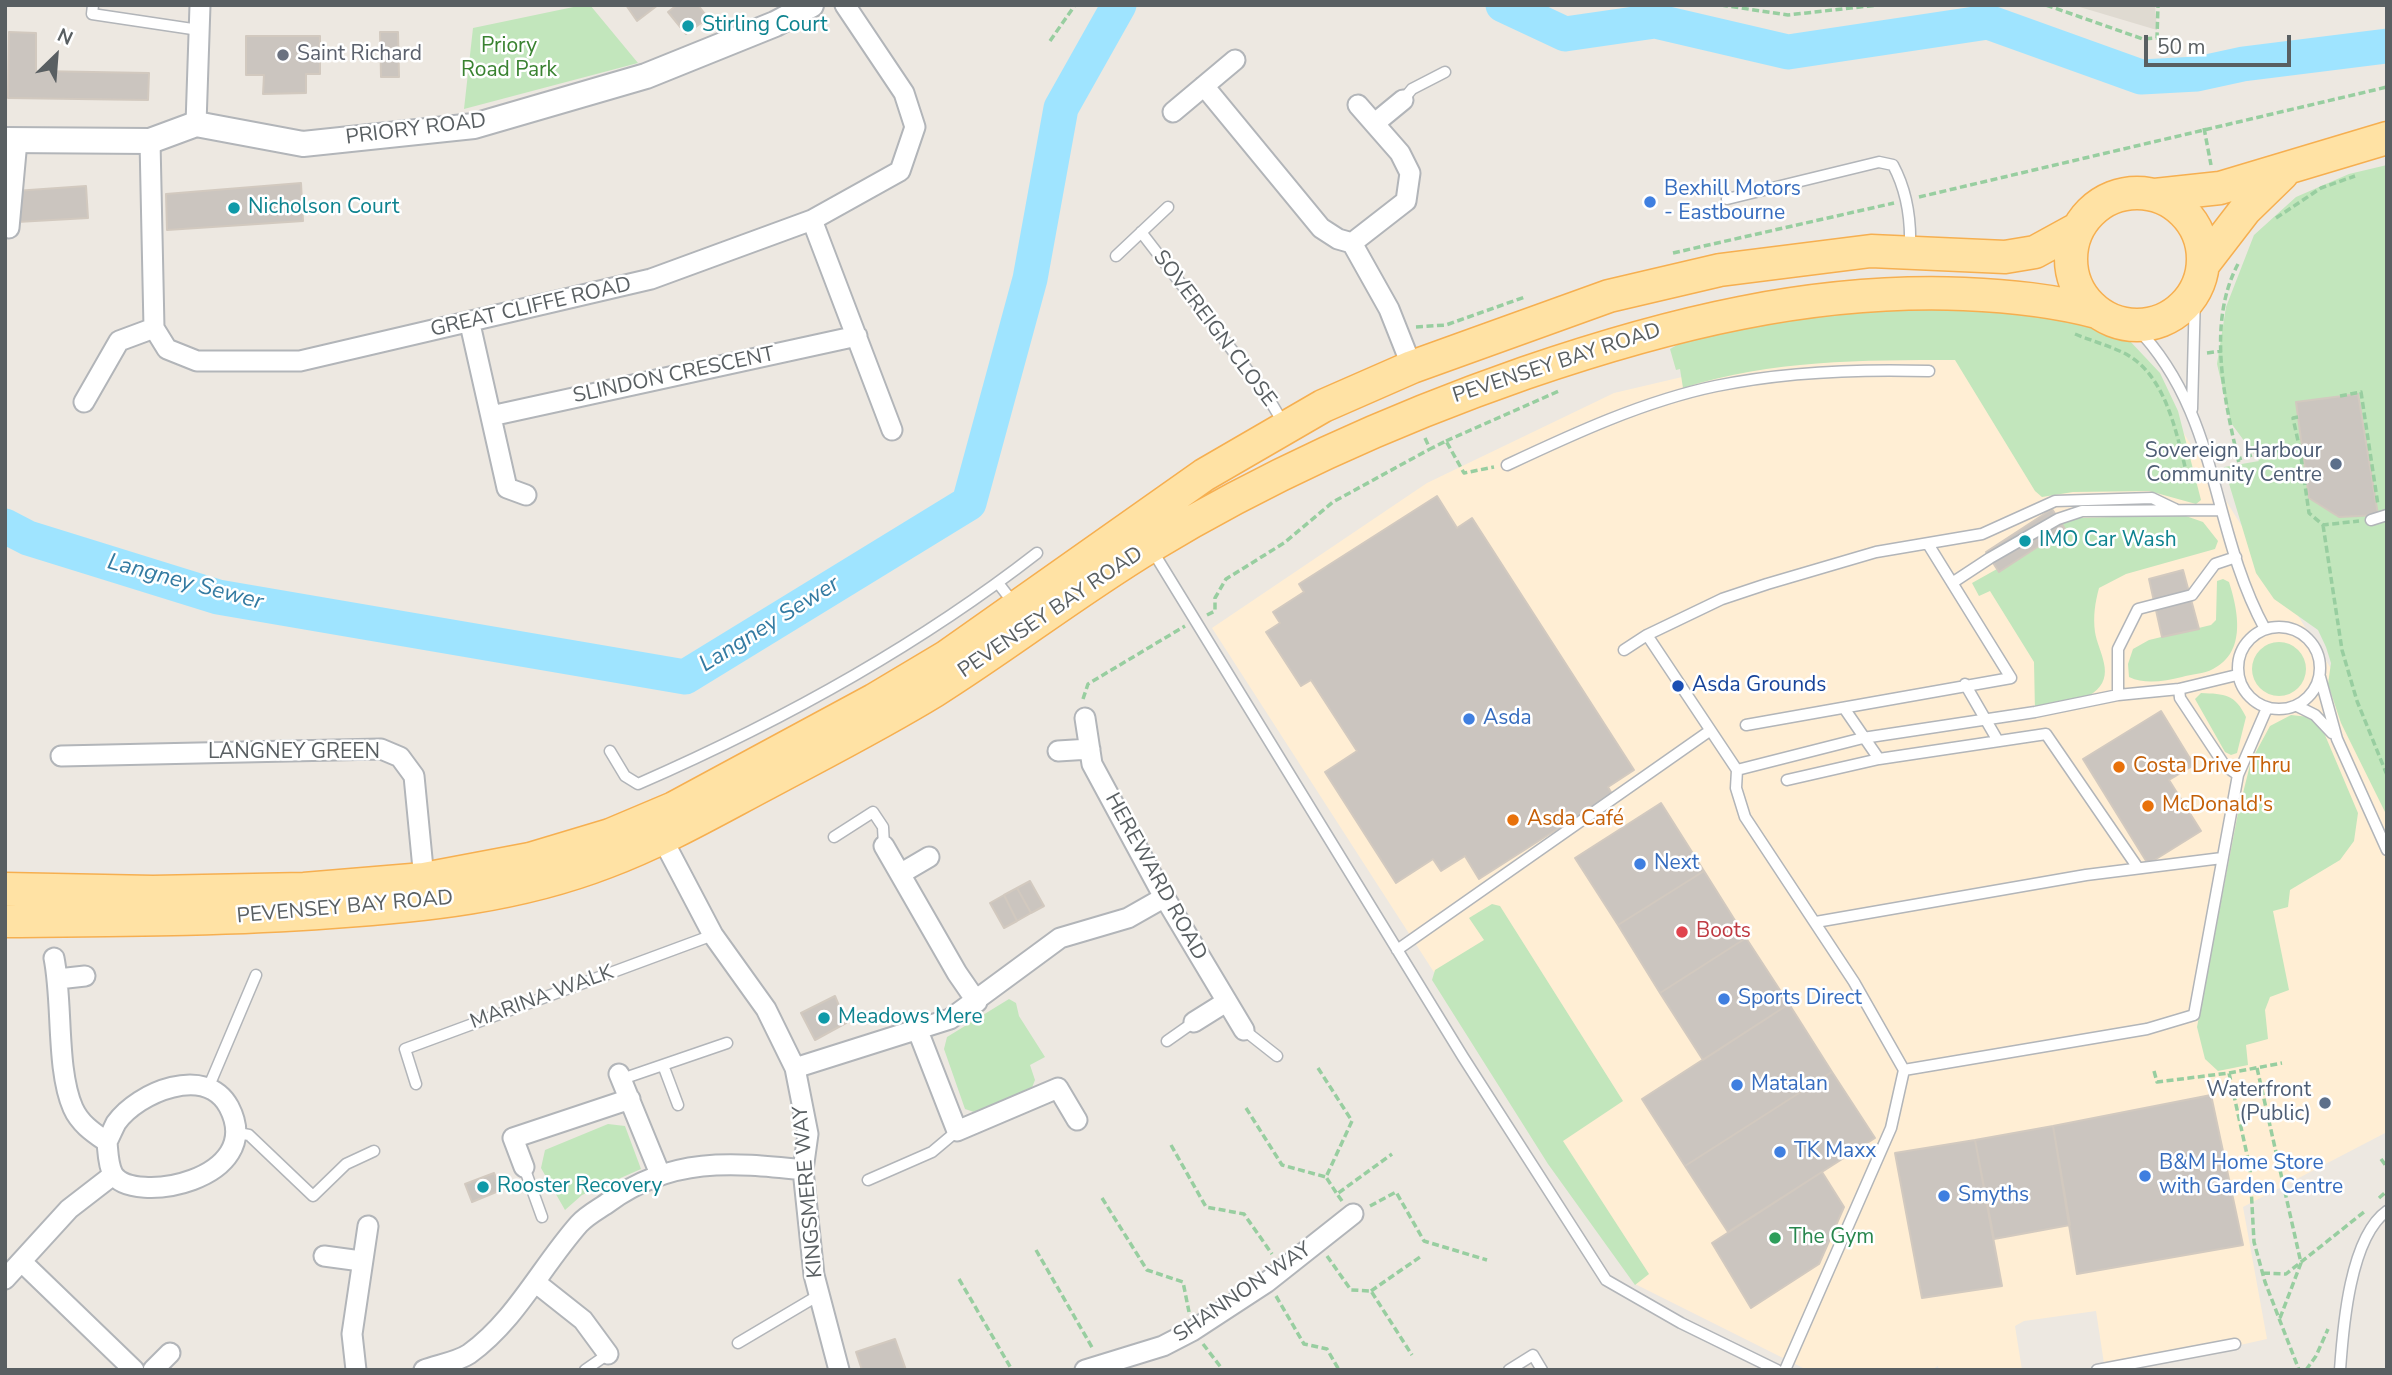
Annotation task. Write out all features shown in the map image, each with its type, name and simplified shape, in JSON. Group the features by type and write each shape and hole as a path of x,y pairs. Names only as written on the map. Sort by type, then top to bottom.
{"main road":[{"path":"2286,171 2245,210 2205,262 2194,294 2169,318 2135,326 2119,323 2097,312 2078,291 2071,271 2071,249 2077,229 2088,213 2104,201 2123,194 2155,195 2217,189 2286,171 2387,138"},
{"path":"2155,195 2179,206 2192,220 2201,237 2205,262"},
{"name":"PEVENSEY BAY ROAD","path":"5,889 153,892 277,890 424,879 530,859 610,835 674,808 717,766 874,700 946,657 1018,608 1204,475 1285,426 1412,367 1618,293 1720,270 1812,257 1910,251 2005,257 2035,252 2077,229"},
{"name":"PEVENSEY BAY ROAD","path":"5,921 245,918 425,906 534,885 603,863 663,838 932,692 1150,546 1336,446 1414,413 1613,343 1697,321 1789,302 1905,292 2024,297 2060,302 2097,312"}],"street":[{"path":"9,228 11,140 150,141 196,124 200,5"},
{"name":"PRIORY ROAD","path":"196,124 303,144 474,126 646,76 775,24 811,5"},
{"name":"GREAT CLIFFE ROAD","path":"154,328 167,349 197,361 300,361 470,324 651,279 811,220 900,171 915,127 904,93 845,5"},
{"path":"1173,112 1235,60"},
{"path":"1204,86 1321,228 1338,239 1352,243 1395,326 1412,367"},
{"path":"1375,123 1403,100"},
{"path":"1352,243 1406,201 1410,173 1400,153 1358,105"},
{"path":"84,402 119,341 154,328 150,141"},
{"path":"811,220 892,430"},
{"path":"470,324 507,488 526,495"},
{"name":"SLINDON CRESCENT","path":"491,416 857,335"},
{"name":"HEREWARD ROAD","path":"1085,718 1092,764 1165,897 1244,1030"},
{"name":"LANGNEY GREEN","path":"61,756 381,749 400,757 414,776 424,879"},
{"path":"1058,751 1090,749"},
{"name":"KINGSMERE WAY","path":"663,838 713,935 766,1009 794,1068 807,1134 803,1170 814,1275 839,1370"},
{"path":"884,846 957,973 977,1002"},
{"path":"900,874 929,857"},
{"path":"794,1068 950,1019 977,1002 1060,938 1128,918 1165,897"},
{"path":"54,958 64,1062 73,1108 84,1125 107,1142"},
{"path":"58,979 85,976"},
{"path":"1194,1021 1226,1002"},
{"path":"918,1031 957,1131 1058,1088 1077,1121"},
{"path":"621,1077 660,1174"},
{"path":"191,1084 209,1086 227,1103 238,1133 234,1150 222,1164 207,1173 154,1188 126,1185 113,1175 107,1142 117,1122 134,1107 169,1087 191,1084"},
{"path":"524,1167 513,1138 630,1099"},
{"path":"424,1370 467,1355 508,1320 581,1222 620,1194 660,1174 704,1164 751,1164 803,1170"},
{"path":"5,1279 69,1209 113,1175"},
{"name":"SHANNON WAY","path":"1093,1366 1163,1346 1192,1331 1275,1275 1353,1214"},
{"path":"356,1370 352,1334 368,1226"},
{"path":"324,1256 361,1261"},
{"path":"22,1262 134,1370"},
{"path":"535,1282 583,1320 608,1354"},
{"path":"153,1370 170,1353"}],"lane":[{"path":"93,5 92,14 199,30"},
{"path":"1403,100 1412,89 1444,72"},
{"path":"1727,199 1879,162 1893,165 1911,218 1910,251"},
{"name":"SOVEREIGN CLOSE","path":"1116,256 1168,207"},
{"name":"SOVEREIGN CLOSE","path":"1141,232 1266,394 1285,426"},
{"path":"2192,410 2194,294"},
{"path":"2135,326 2160,351 2192,410 2207,454 2220,510 2252,605 2264,629"},
{"path":"1507,465 1609,420 1716,386 1877,370 1929,371"},
{"path":"1624,650 1647,635 1723,599 1876,552 1982,534 2055,501 2152,498 2175,509"},
{"path":"1952,583 2058,519 2082,511 2220,510"},
{"path":"1746,725 1965,684 2011,678 1928,544"},
{"path":"1150,546 1397,950 1606,1280 1681,1322 1777,1370"},
{"path":"610,751 625,776 638,784 717,766 880,663 998,583 1037,553"},
{"path":"2118,695 2118,649 2138,609 2192,595 2215,564 2236,557"},
{"path":"998,583 1018,608"},
{"path":"2320,676 2308,698 2297,706 2277,710 2267,708 2250,698 2237,675 2241,650 2247,641 2264,629 2289,628 2301,633 2317,651 2320,676 2337,738 2387,850"},
{"path":"1647,635 1708,732 1737,770 1736,789 1745,817 1816,922 1904,1070 1891,1128 1785,1370"},
{"path":"1737,770 1863,738 1986,720 2118,695 2179,689 2237,675"},
{"path":"1965,684 1998,741"},
{"path":"2179,689 2180,698 2225,766 2238,775"},
{"path":"2297,706 2315,715 2337,738"},
{"path":"1844,708 1879,759"},
{"path":"1904,1070 2147,1029 2194,1015 2238,775 2267,708"},
{"path":"1397,950 1708,732"},
{"path":"1787,780 1879,759 2046,734 2138,868"},
{"path":"834,837 873,812 883,827 884,846"},
{"path":"1816,922 2138,868 2222,858"},
{"name":"MARINA WALK","path":"416,1084 405,1049 713,935"},
{"path":"209,1086 256,975"},
{"path":"1167,1041 1194,1021"},
{"path":"1244,1030 1278,1056"},
{"path":"621,1077 727,1043"},
{"path":"663,1065 678,1105"},
{"path":"868,1180 932,1152 957,1131"},
{"path":"238,1133 249,1135 313,1196 346,1164 374,1151"},
{"path":"524,1167 542,1217"},
{"path":"2340,1370 2351,1284 2365,1240 2378,1217 2387,1211"},
{"path":"738,1343 819,1295"},
{"path":"2097,1370 2235,1344"},
{"path":"585,1370 608,1354"},
{"path":"1509,1370 1533,1355 1542,1370"}],"path":[{"path":"1050,41 1075,5"},
{"path":"1721,5 1788,15 1878,5"},
{"path":"2046,5 2143,39 2157,38 2158,5"},
{"path":"1666,255 2387,87"},
{"path":"2268,226 2321,188 2360,174"},
{"path":"2240,467 2224,386 2220,330 2231,277 2241,258"},
{"path":"1395,326 1408,322 1418,329 1446,325 1532,294"},
{"path":"2323,525 2379,517 2374,465 2361,392 2340,396"},
{"path":"1414,413 1430,449"},
{"path":"2298,417 2293,418 2309,513 2323,525 2342,650 2357,701 2387,775"},
{"path":"1085,718 1082,702 1088,684 1215,611 1215,598 1226,579 1284,542 1333,502 1446,441 1464,473 1507,465"},
{"path":"2238,459 2267,451 2300,450"},
{"path":"2154,1071 2157,1082 2282,1063"},
{"path":"1318,1068 1352,1121 1326,1177"},
{"path":"2257,1068 2301,1263 2279,1320"},
{"path":"2228,1073 2250,1168 2254,1242 2279,1320 2299,1370"},
{"path":"1247,1108 1282,1165 1326,1177 1353,1214 1396,1192 1424,1241 1487,1259"},
{"path":"1171,1145 1206,1207 1244,1214 1275,1275 1304,1344 1327,1349 1339,1370"},
{"path":"1337,1194 1392,1154"},
{"path":"2381,1159 2387,1167"},
{"path":"1102,1198 1147,1270 1183,1282 1192,1331 1223,1370"},
{"path":"2263,1273 2286,1274 2364,1212"},
{"path":"1318,1242 1351,1290 1371,1292 1420,1257"},
{"path":"1036,1250 1093,1366"},
{"path":"959,1279 1012,1370"},
{"path":"1371,1292 1412,1355"}],"shaded area":[{"path":"2073,5 2155,5 2157,30"},
{"path":"1945,347 2156,389 2387,758 2387,1132 2243,1207 2267,1339 2128,1370 2105,1370 2096,1311 2024,1321 2015,1326 2022,1370 1939,1370 1938,1366 1931,1370 1807,1370 1635,1284 1212,628 1427,483 1614,393 1763,358"}],"green space":[{"name":"Priory Road Park","path":"590,5 638,63 464,109 473,28"},
{"path":"2387,165 2387,816 2341,723 2328,684 2331,663 2318,630 2274,599 2256,573 2224,467 2259,461 2231,423 2217,364 2226,307 2254,235 2296,197 2349,174"},
{"path":"1854,306 1987,306 2070,319 2128,339 2160,373 2178,411 2201,500 2196,504 2149,491 2073,492 2042,497 2035,491 1955,360 1851,361 1783,367 1683,388 1680,369 1676,370 1670,349 1698,333"},
{"path":"2183,515 2203,522 2218,541 2215,549 2126,574 2099,588 2094,626 2104,664 2104,679 2093,693 2087,696 2035,712 2034,662 1990,591 1979,596 1972,583 1997,569 1999,572 2065,530 2062,524 2079,518"},
{"path":"2223,579 2229,582 2237,617 2235,641 2224,662 2206,672 2169,680 2148,682 2129,677 2128,664 2133,649 2149,640 2211,625 2216,620 2217,581"},
{"path":"2279,642 2298,650 2306,669 2298,688 2279,696 2260,688 2252,669 2260,650"},
{"path":"2201,693 2228,697 2242,709 2246,717 2237,753 2231,755 2225,752 2195,699"},
{"path":"2291,715 2309,717 2322,728 2358,813 2354,841 2340,860 2290,890 2288,907 2273,911 2289,990 2270,997 2265,1010 2268,1039 2246,1045 2248,1065 2218,1071 2205,1059 2197,1027 2238,813 2251,761 2270,726"},
{"path":"1492,904 1500,906 1623,1101 1563,1141 1649,1274 1635,1285 1548,1164 1432,980 1435,970 1484,940 1469,918"},
{"path":"1009,999 1016,1003 1019,1016 1045,1057 1030,1065 1035,1080 1031,1090 974,1112 965,1109 944,1049 947,1037"},
{"path":"608,1124 625,1126 641,1169 582,1195 565,1210 541,1168 545,1150"}],"building":[{"name":"Stirling Court","path":"626,5 658,5 637,21"},
{"name":"Stirling Court","path":"677,5 698,5 708,18 686,34 668,12"},
{"path":"9,32 36,33 36,71 149,73 148,100 8,98"},
{"path":"380,32 398,32 399,77 381,77"},
{"name":"Saint Richard","path":"246,36 320,36 320,74 306,74 306,93 263,94 264,75 246,75"},
{"name":"Nicholson Court","path":"301,183 303,221 167,230 166,194"},
{"path":"86,186 88,218 17,222 15,191"},
{"name":"Sovereign Harbour Community Centre","path":"2358,394 2378,515 2339,517 2309,498 2296,402"},
{"name":"Asda","path":"1437,496 1457,528 1472,518 1634,770 1608,787 1612,794 1479,879 1465,856 1441,871 1433,859 1396,883 1325,772 1357,751 1311,680 1301,686 1266,632 1280,623 1273,612 1304,592 1299,584"},
{"name":"IMO Car Wash","path":"2052,509 2065,529 1999,572 1986,552"},
{"path":"2183,570 2199,629 2162,637 2149,579"},
{"name":"McDonald's","path":"2161,711 2194,765 2169,780 2201,831 2148,864 2083,759"},
{"name":"Next","path":"1661,803 1704,871 1618,925 1575,858"},
{"name":"Boots","path":"1704,871 1746,938 1660,993 1618,925"},
{"path":"1030,881 1044,906 1031,913 1017,888"},
{"path":"1017,888 1031,913 1017,921 1004,895"},
{"path":"1004,895 1017,921 1004,928 990,903"},
{"name":"Sports Direct","path":"1746,938 1789,1004 1703,1060 1660,993"},
{"name":"Meadows Mere","path":"835,996 846,1023 815,1040 801,1013"},
{"name":"Matalan","path":"1789,1004 1832,1072 1685,1166 1642,1099"},
{"name":"TK Maxx","path":"1832,1072 1875,1138 1728,1232 1685,1166"},
{"name":"B&M Home Store with Garden Centre","path":"2211,1095 2243,1245 2077,1274 2053,1126"},
{"path":"2053,1126 2070,1225 1994,1239 1975,1140"},
{"name":"Smyths","path":"1975,1140 2002,1286 1922,1298 1895,1153"},
{"name":"The Gym","path":"1822,1172 1844,1207 1819,1264 1751,1308 1712,1243"},
{"name":"Rooster Recovery","path":"494,1173 501,1190 472,1202 465,1184"},
{"path":"895,1339 906,1370 862,1370 856,1352"}],"waterway":[{"name":"Langney Sewer","path":"5,526 28,538 218,597 685,677 969,503 1030,279 1061,108 1119,5"},
{"name":"Langney Sewer","path":"1503,5 1565,34 1655,21 1788,52 1988,22 2141,77 2197,74 2243,64 2387,46"}],"place":[{"name":"Stirling Court","path":"688,26"},
{"name":"Saint Richard","path":"283,55"},
{"name":"Bexhill Motors - Eastbourne","path":"1650,202"},
{"name":"Nicholson Court","path":"234,208"},
{"name":"Sovereign Harbour Community Centre","path":"2336,464"},
{"name":"IMO Car Wash","path":"2025,541"},
{"name":"Asda Grounds","path":"1678,686"},
{"name":"Asda","path":"1469,719"},
{"name":"Costa Drive Thru","path":"2119,767"},
{"name":"McDonald's","path":"2148,806"},
{"name":"Asda Café","path":"1513,820"},
{"name":"Next","path":"1640,864"},
{"name":"Boots","path":"1682,932"},
{"name":"Sports Direct","path":"1724,999"},
{"name":"Meadows Mere","path":"824,1018"},
{"name":"Matalan","path":"1737,1085"},
{"name":"Waterfront (Public)","path":"2325,1103"},
{"name":"TK Maxx","path":"1780,1152"},
{"name":"B&M Home Store with Garden Centre","path":"2145,1176"},
{"name":"Rooster Recovery","path":"483,1187"},
{"name":"Smyths","path":"1944,1196"},
{"name":"The Gym","path":"1775,1238"}]}
